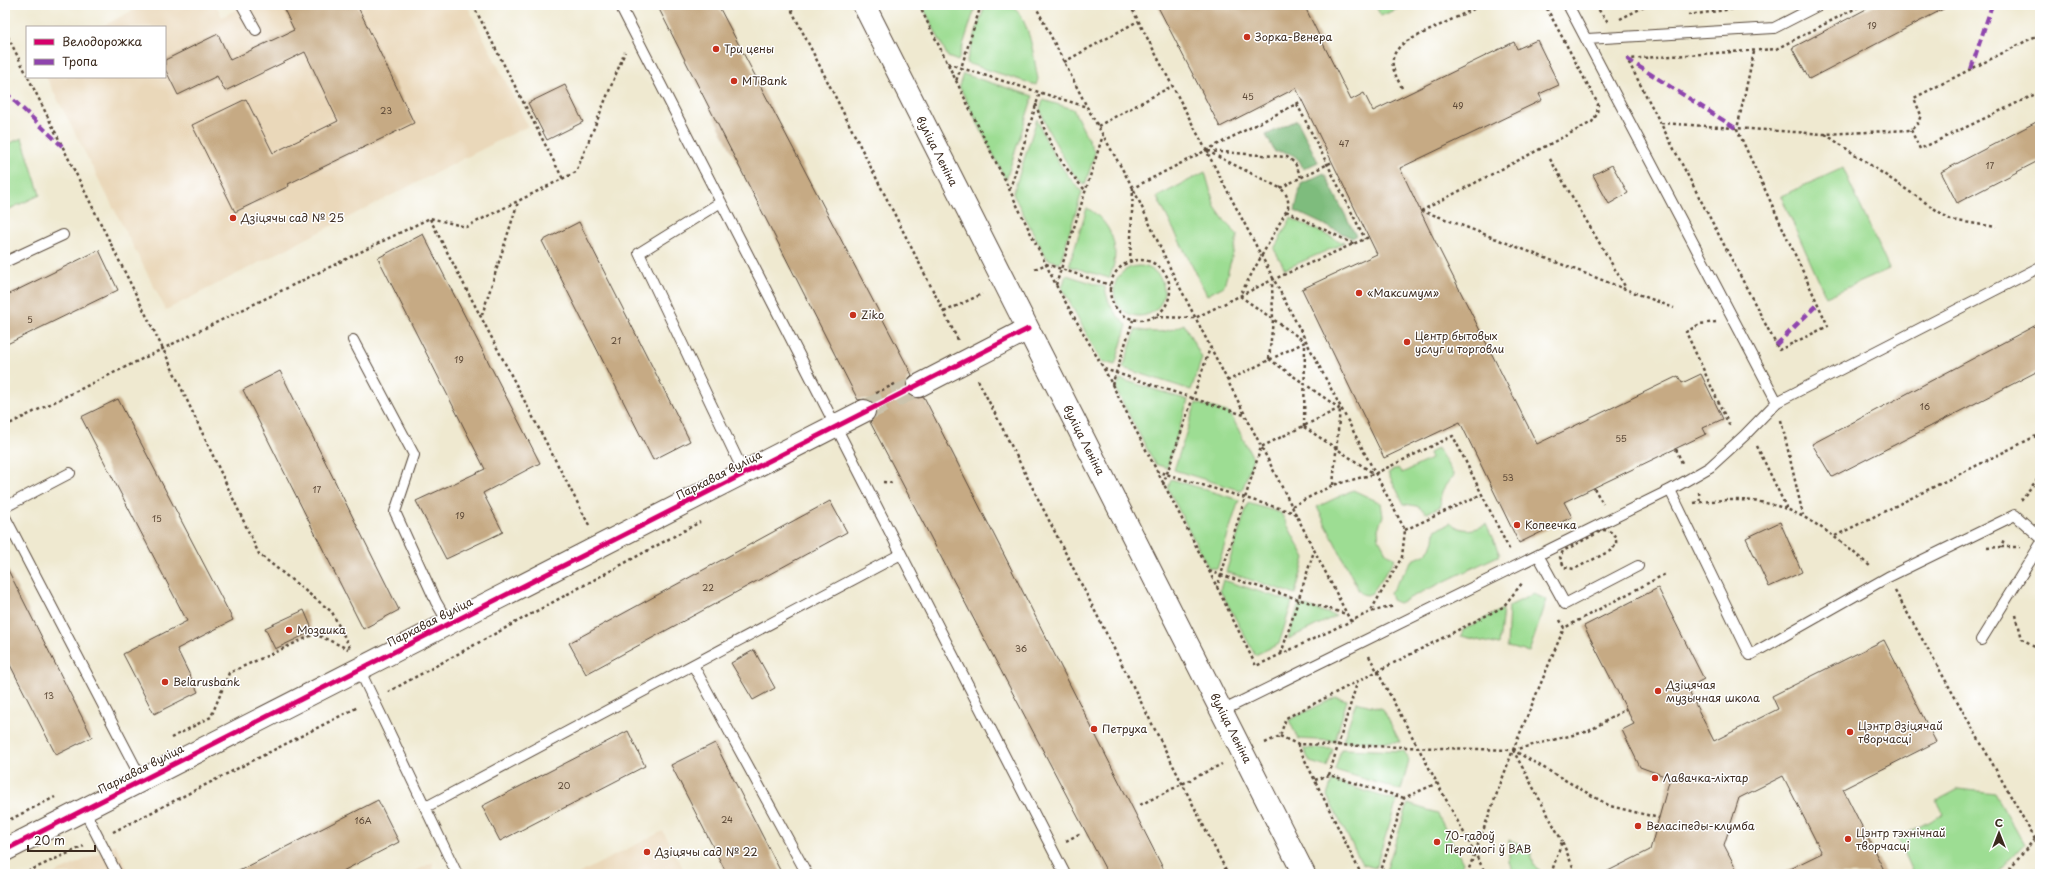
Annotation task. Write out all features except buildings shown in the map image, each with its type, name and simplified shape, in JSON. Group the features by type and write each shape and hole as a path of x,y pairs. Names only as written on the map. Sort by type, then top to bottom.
{"street":[{"name":"вуліца Леніна","path":"864,5 1304,874"},
{"path":"918,386 1028,329"},
{"name":"Паркавая вуліца","path":"5,850 864,412"}],"lane":[{"path":"242,5 256,30"},
{"path":"620,5 1065,874"},
{"path":"1568,5 1587,39 1627,120 1777,402"},
{"path":"1587,39 1774,28 1819,5"},
{"path":"721,202 639,253 744,473"},
{"path":"5,262 63,235"},
{"path":"1222,711 1670,490 1710,467 1744,436 1777,402 2040,267"},
{"path":"353,340 414,455 395,512 436,602 449,624"},
{"path":"5,507 70,473"},
{"path":"1670,490 1750,655 1888,577 2015,515 2040,537"},
{"path":"5,517 142,780"},
{"path":"1982,640 2040,545"},
{"path":"426,807 901,554"},
{"path":"1538,555 1565,604 1638,566"},
{"path":"692,665 807,874"},
{"path":"359,669 457,874"},
{"path":"84,810 117,874"}],"path":[{"path":"473,5 563,179"},
{"path":"788,5 1184,783 1228,874"},
{"path":"919,5 1056,285 1104,369 1209,571 1256,666 1352,622 1370,612 1402,557 1405,530 1272,280 1261,256 1130,5"},
{"path":"956,81 981,5"},
{"path":"1035,5 1087,107 1133,188 1195,318 1355,629"},
{"path":"1402,88 1392,64 1393,55 1398,48 1405,42 1482,5"},
{"path":"1544,5 1598,104 1597,114 1592,122 1421,211 1674,308"},
{"path":"1595,5 1610,24"},
{"path":"1616,21 1648,5"},
{"path":"1733,9 1735,5"},
{"path":"1754,52 1736,129 1828,326 1779,350 1627,59 1776,50 1862,5"},
{"path":"1064,62 1138,21"},
{"path":"5,31 26,74"},
{"path":"5,426 430,218 466,227 576,172 633,32"},
{"path":"1912,130 1921,115 1914,98 2040,34"},
{"path":"947,63 1087,107"},
{"path":"28,78 164,348 259,554 332,612 351,650 315,634 229,673 211,717 164,741"},
{"path":"1098,126 1172,86"},
{"path":"1010,189 1040,92"},
{"path":"1912,130 1920,149 2040,92"},
{"path":"1133,188 1302,101"},
{"path":"1036,104 1042,123 1059,160 1086,191"},
{"path":"1296,104 1365,239"},
{"path":"1661,123 1824,134 1912,130"},
{"path":"1824,134 1951,220 1996,227"},
{"path":"1056,285 1103,135"},
{"path":"1206,151 1288,157 1295,163 1301,177"},
{"path":"1206,151 1280,188 1286,194 1289,202 1286,211 1240,296"},
{"path":"1550,159 1626,289"},
{"path":"1280,188 1332,162"},
{"path":"1130,262 1133,188"},
{"path":"481,316 518,201"},
{"path":"1286,211 1354,244"},
{"path":"430,218 589,525"},
{"path":"1155,317 1195,318 1272,280 1369,237"},
{"path":"1140,260 1150,261 1159,266 1166,273 1170,283 1170,298 1163,311 1148,320 1133,320 1125,317 1112,303 1110,285 1117,271 1130,262 1140,260"},
{"path":"1035,269 1046,264 1110,285"},
{"path":"1166,273 1171,270"},
{"path":"1269,359 1273,320 1272,280"},
{"path":"944,312 982,294"},
{"path":"1240,296 1305,342"},
{"path":"1112,385 1133,320"},
{"path":"1722,324 1710,322 1700,324 1686,332 1732,432"},
{"path":"1227,381 1305,342"},
{"path":"1304,427 1305,342"},
{"path":"1163,485 1210,347"},
{"path":"1269,359 1340,408"},
{"path":"1104,369 1245,415"},
{"path":"1777,402 1803,515"},
{"path":"1217,587 1244,497 1261,448 1340,408"},
{"path":"1333,485 1340,408"},
{"path":"1304,427 1374,474"},
{"path":"1835,536 2040,434"},
{"path":"1292,506 1333,485 1374,474 1453,436 1510,550 1515,548"},
{"path":"1755,442 1787,509"},
{"path":"1676,449 1682,463"},
{"path":"1676,467 1688,460"},
{"path":"1156,471 1168,473 1295,513"},
{"path":"2018,503 2040,476"},
{"path":"1594,488 1603,504"},
{"path":"1405,530 1482,494"},
{"path":"1678,506 1720,500 1745,500 1763,502 1787,509 1803,515 1835,536 1876,572"},
{"path":"1596,508 1610,501"},
{"path":"22,874 100,839 373,700 706,519"},
{"path":"582,528 596,521"},
{"path":"1560,562 1567,569 1574,569 1612,550 1616,544 1615,536 1622,533"},
{"path":"1280,655 1314,550"},
{"path":"1209,571 1347,614"},
{"path":"1888,577 2035,839 2040,843"},
{"path":"1280,736 1286,718 1503,607 1524,581"},
{"path":"2016,612 2022,639 2040,649"},
{"path":"1467,874 1513,750 1564,628"},
{"path":"1367,652 1486,874"},
{"path":"1329,775 1357,682"},
{"path":"1264,743 1280,736 1298,744 1513,750 1589,731 1626,709"},
{"path":"1298,744 1361,874"},
{"path":"1513,750 1610,806 1659,818"},
{"path":"1513,750 1562,841 1576,874"},
{"path":"1140,805 1222,764"},
{"path":"1315,780 1329,775 1404,798 1437,782"},
{"path":"5,822 61,794"},
{"path":"1380,874 1404,798"},
{"path":"2006,874 2040,832"},
{"path":"1551,874 1562,841"}],"shaded area":[{"name":"Дзіцячы сад № 25","path":"143,5 216,5 222,17 246,5 467,5 528,126 166,310 47,78 166,78 166,26 103,26"},
{"name":"Дзіцячы сад № 22","path":"663,831 686,874 578,874"},
{"path":"115,844 130,874 53,874 106,850"},
{"path":"433,862 432,874 410,874"}],"green space":[{"path":"922,5 976,5 958,61 948,57"},
{"path":"985,5 1012,5 1018,12 1027,30 1033,50 1038,79 1036,85 966,63"},
{"path":"1375,5 1406,5 1381,16"},
{"path":"963,74 1033,96 1006,180 959,86"},
{"path":"1043,100 1073,109 1095,153 1085,185 1072,172 1048,130 1040,109"},
{"path":"1037,119 1056,158 1074,184 1082,192 1060,263 1047,259 1013,194"},
{"path":"1297,120 1318,162 1303,169 1296,157 1289,153 1275,152 1266,135"},
{"path":"22,138 40,195 5,211 5,145"},
{"path":"1843,168 1889,269 1826,297 1781,196"},
{"path":"1205,172 1215,207 1227,224 1238,235 1224,286 1207,295 1157,197"},
{"path":"1324,173 1356,236 1352,238 1295,211 1301,184"},
{"path":"1087,208 1096,214 1103,222 1113,239 1115,258 1109,278 1069,266"},
{"path":"1291,218 1344,243 1285,269 1274,249"},
{"path":"1134,266 1144,266 1157,273 1164,286 1164,296 1157,309 1144,316 1134,316 1125,312 1118,305 1114,296 1114,286 1118,277 1125,270"},
{"path":"1066,275 1105,287 1112,308 1127,325 1115,365 1101,361 1062,288"},
{"path":"1184,324 1202,358 1191,390 1123,368 1136,329 1148,332 1160,332"},
{"path":"1120,379 1188,400 1167,468 1155,464 1116,390"},
{"path":"1196,403 1230,413 1253,458 1242,491 1174,470"},
{"path":"1438,448 1454,476 1441,493 1441,506 1427,513 1417,506 1404,504 1388,473 1398,468 1402,473 1431,459 1429,453"},
{"path":"1171,479 1239,500 1217,569 1208,567 1168,489"},
{"path":"1353,490 1381,503 1383,516 1378,529 1379,539 1386,552 1395,559 1372,593 1367,595 1362,594 1359,591 1317,507"},
{"path":"1248,503 1281,513 1305,558 1295,594 1226,572"},
{"path":"1451,523 1459,528 1468,530 1486,524 1500,555 1399,603 1392,600 1390,593 1413,560 1424,555 1431,548 1435,530"},
{"path":"1223,580 1292,602 1279,644 1255,655 1220,590"},
{"path":"1534,594 1547,600 1529,652 1507,647 1509,606"},
{"path":"1299,604 1336,616 1288,639"},
{"path":"1503,609 1499,645 1461,636 1463,630"},
{"path":"1336,697 1347,700 1335,741 1298,739 1289,720"},
{"path":"1356,702 1383,709 1400,742 1343,741"},
{"path":"1303,748 1333,749 1327,767 1310,762"},
{"path":"1341,749 1404,751 1409,760 1401,790 1335,770"},
{"path":"1332,781 1397,801 1375,868 1362,864 1327,796"},
{"path":"1959,789 1995,793 2024,844 1996,874 1914,874 1898,838 1943,814 1936,801"},
{"path":"1408,804 1437,813 1463,863 1459,874 1395,874 1386,871"},
{"path":"1509,840 1530,848 1534,866 1545,874 1515,874 1509,862"}],"tunnel":[{"path":"864,411 918,386"}],"marked path":[{"path":"1971,69 1992,5"},
{"path":"1627,59 1737,129"},
{"path":"5,92 62,146"},
{"path":"1776,345 1817,305"}],"cycle path":[{"path":"5,850 1028,329"}],"place":[{"name":"Зорка-Венера","path":"1247,37"},
{"name":"Три цены","path":"716,49"},
{"name":"MTBank","path":"734,81"},
{"name":"Дзіцячы сад № 25","path":"233,218"},
{"name":"«Максимум»","path":"1359,293"},
{"name":"Ziko","path":"853,315"},
{"name":"Центр бытовых услуг и торговли","path":"1407,342"},
{"name":"Копеечка","path":"1517,525"},
{"name":"Мозаика","path":"289,630"},
{"name":"Belarusbank","path":"165,682"},
{"name":"Дзіцячая музычная школа","path":"1658,691"},
{"name":"Петруха","path":"1094,729"},
{"name":"Цэнтр дзіцячай творчасці","path":"1850,732"},
{"name":"Лавачка-ліхтар","path":"1655,778"},
{"name":"Веласіпеды-клумба","path":"1638,826"},
{"name":"Цэнтр тэхнічнай творчасці","path":"1848,839"},
{"name":"70-гадоў Перамогі ў ВАВ","path":"1437,842"},
{"name":"Дзіцячы сад № 22","path":"647,852"}]}
